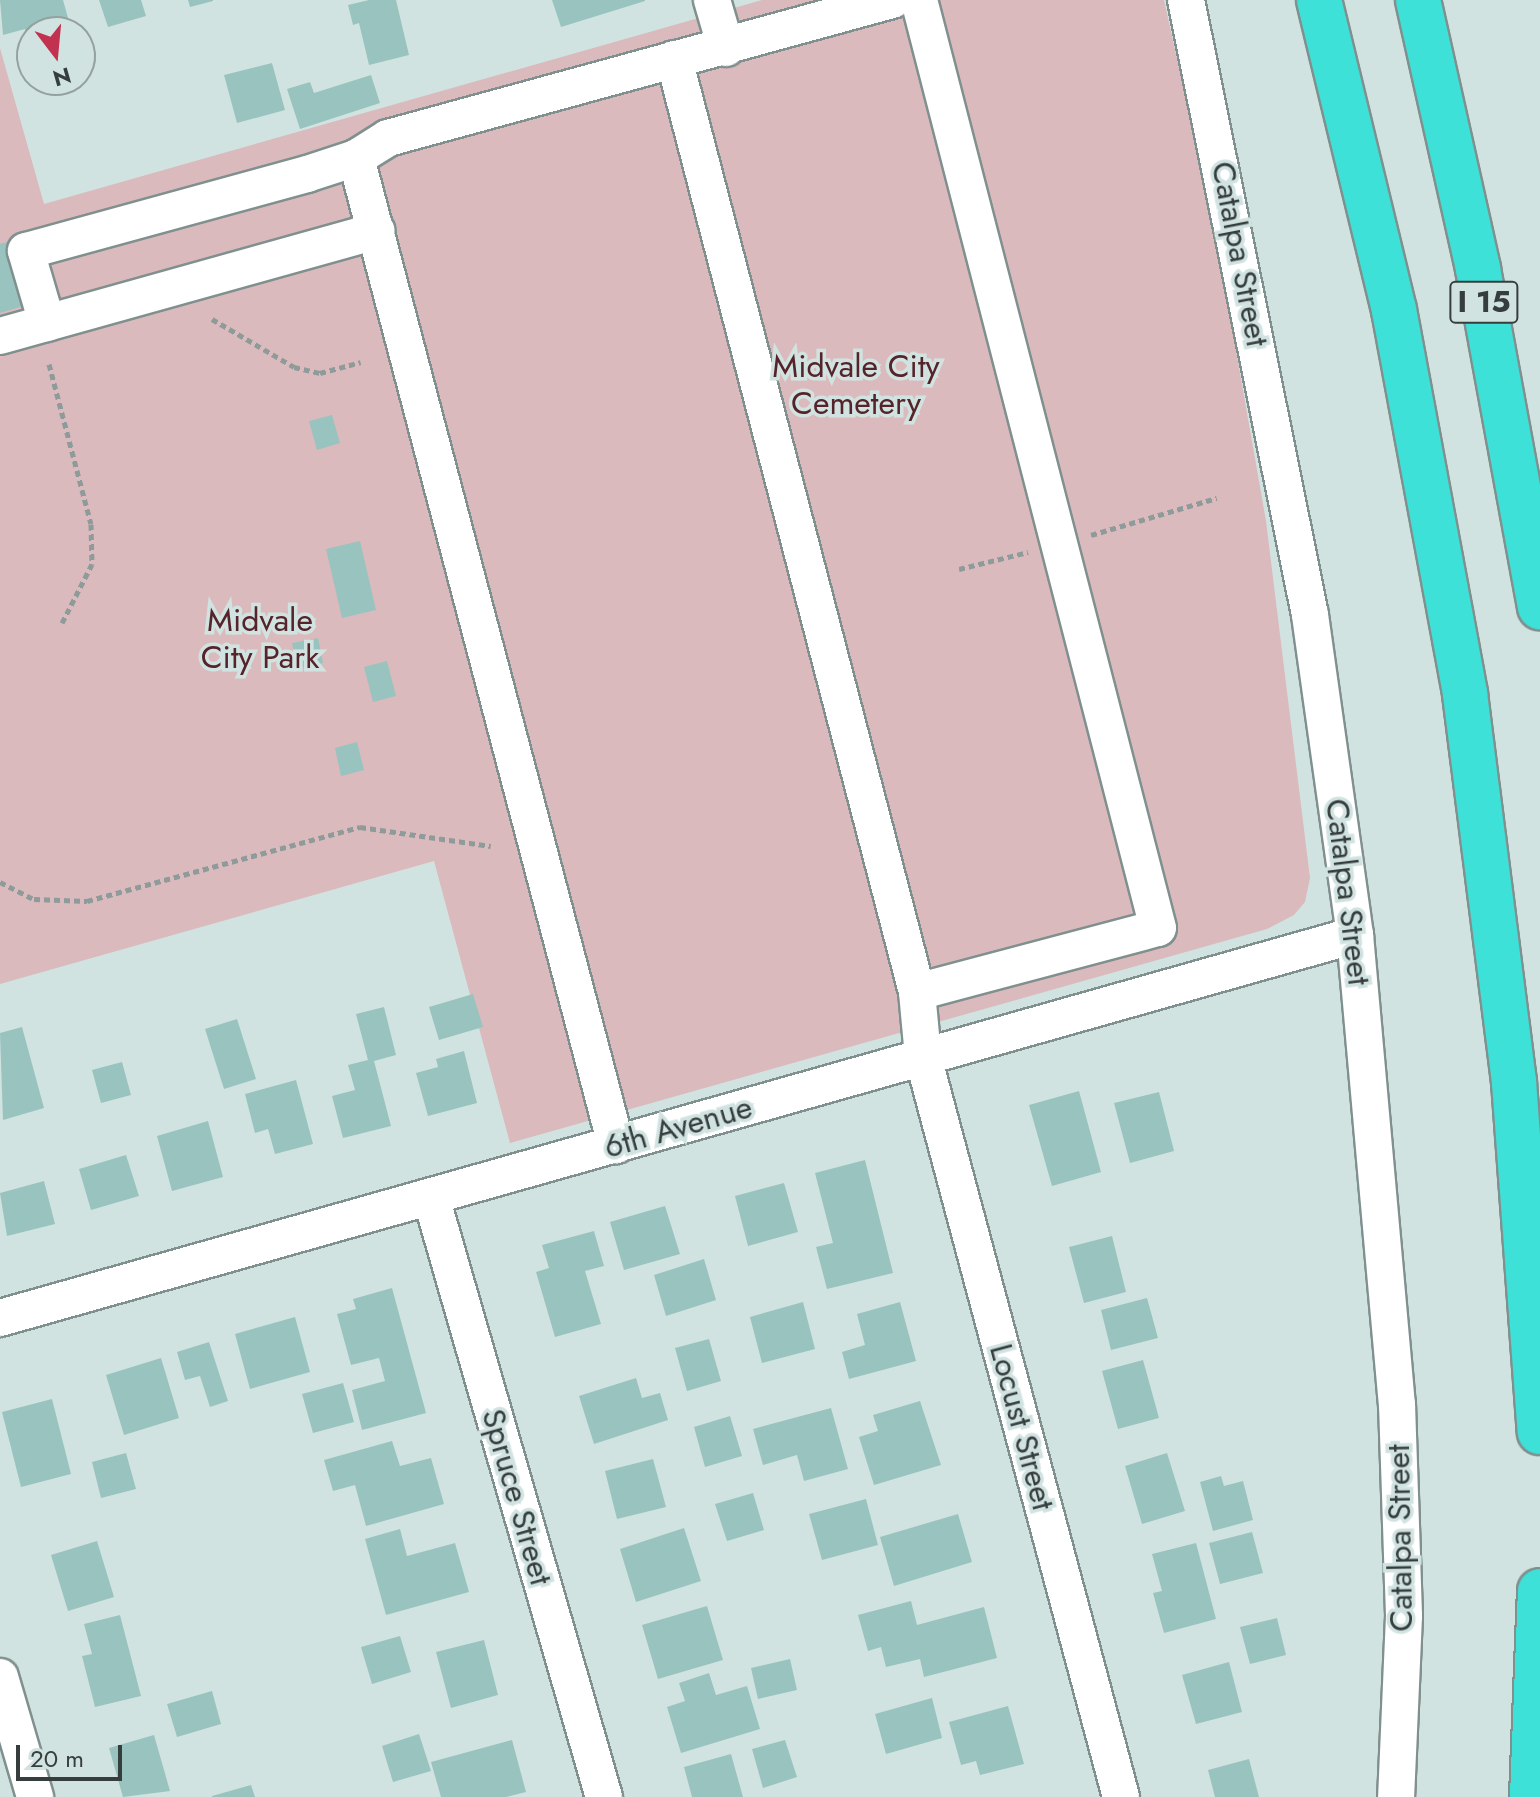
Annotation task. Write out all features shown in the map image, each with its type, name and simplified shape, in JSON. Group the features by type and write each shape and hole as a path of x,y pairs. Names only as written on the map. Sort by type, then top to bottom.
{"highway":[{"path":"1319,0 1394,310 1465,694 1514,1082 1540,1432"},
{"name":"I 15","path":"1418,0 1478,269 1540,607"},
{"path":"1532,1797 1540,1591"}],"street":[{"path":"712,0 726,48"},
{"path":"47,323 26,251 356,158 388,138 674,59 726,48 892,0"},
{"path":"917,992 1158,928 919,0"},
{"name":"Catalpa Street","path":"1186,0 1310,615 1355,935 1397,1404 1404,1616 1396,1797"},
{"name":"Locust Street","path":"674,59 917,992 923,1057 1121,1797"},
{"path":"356,158 616,1145"},
{"path":"0,336 377,231"},
{"name":"6th Avenue","path":"0,1318 1355,935"},
{"name":"Spruce Street","path":"431,1197 604,1797"},
{"path":"0,1677 35,1797"}],"path":[{"path":"212,319 294,367 320,373 361,362"},
{"path":"49,364 91,524 92,564 62,623"},
{"path":"959,569 1060,545 1217,498"},
{"path":"0,882 34,899 87,901 360,827 491,846"}],"green space":[{"name":"Midvale City Cemetery","path":"762,0 1164,0 1214,225 1266,521 1310,878 1305,902 1294,915 1267,929 510,1143 434,861 0,984 0,48 44,204"}],"building":[{"path":"0,0 63,0 68,16 16,16 16,31 3,35"},
{"path":"99,0 141,0 146,16 108,27"},
{"path":"188,0 213,0 213,1 190,7"},
{"path":"369,0 396,0 409,55 369,65 359,23 353,25 348,5"},
{"path":"552,0 645,0 645,1 561,27"},
{"path":"272,63 285,110 237,123 224,75"},
{"path":"371,75 380,103 300,129 287,89 310,82 314,93"},
{"path":"11,241 30,304 0,313 0,244"},
{"path":"332,415 340,443 317,450 309,421"},
{"path":"360,541 376,610 342,618 326,549"},
{"path":"318,638 323,663 297,668 292,643"},
{"path":"387,661 396,696 373,702 364,667"},
{"path":"357,742 364,770 341,776 335,748"},
{"path":"473,994 483,1027 439,1040 429,1007"},
{"path":"384,1007 396,1055 374,1061 391,1126 343,1138 332,1096 355,1090 348,1065 368,1060 356,1014"},
{"path":"237,1019 256,1079 224,1089 205,1029"},
{"path":"22,1027 44,1108 3,1120 0,1033"},
{"path":"464,1051 477,1103 428,1116 416,1073 438,1067 436,1059"},
{"path":"122,1062 131,1095 101,1103 92,1070"},
{"path":"296,1080 313,1144 275,1154 268,1129 255,1133 245,1094"},
{"path":"1079,1091 1101,1172 1052,1186 1029,1105"},
{"path":"1159,1092 1174,1151 1130,1163 1114,1103"},
{"path":"208,1121 223,1177 172,1191 157,1136"},
{"path":"126,1155 139,1196 91,1210 79,1169"},
{"path":"865,1160 893,1273 827,1289 816,1247 833,1243 815,1173"},
{"path":"44,1181 55,1224 7,1236 0,1193"},
{"path":"784,1183 798,1232 748,1246 735,1196"},
{"path":"665,1206 680,1254 624,1270 610,1222"},
{"path":"594,1231 604,1266 585,1271 601,1324 555,1337 536,1272 549,1268 542,1245"},
{"path":"1112,1236 1126,1292 1084,1303 1069,1247"},
{"path":"704,1259 716,1300 666,1316 654,1275"},
{"path":"392,1288 426,1413 362,1430 352,1390 385,1381 379,1358 351,1365 337,1314 356,1309 353,1299"},
{"path":"1147,1298 1158,1338 1111,1350 1101,1310"},
{"path":"803,1302 815,1349 762,1363 750,1317"},
{"path":"900,1302 916,1361 849,1379 842,1352 865,1345 857,1314"},
{"path":"295,1317 310,1372 250,1389 235,1334"},
{"path":"709,1339 721,1381 687,1391 675,1348"},
{"path":"209,1342 228,1401 210,1407 200,1376 185,1380 177,1352"},
{"path":"161,1358 179,1418 124,1435 106,1375"},
{"path":"1143,1360 1159,1418 1118,1429 1102,1371"},
{"path":"636,1378 642,1398 660,1393 668,1420 594,1444 579,1396"},
{"path":"343,1383 354,1422 313,1433 302,1394"},
{"path":"52,1399 71,1474 21,1487 2,1412"},
{"path":"920,1401 941,1465 874,1485 859,1437 878,1431 873,1415"},
{"path":"831,1408 848,1469 804,1481 797,1455 763,1465 753,1429"},
{"path":"730,1416 742,1456 705,1467 694,1427"},
{"path":"392,1441 400,1466 431,1458 444,1504 366,1526 355,1485 333,1491 324,1460"},
{"path":"126,1453 136,1489 101,1498 92,1462"},
{"path":"1167,1453 1185,1511 1142,1524 1125,1466"},
{"path":"653,1459 666,1507 617,1519 605,1471"},
{"path":"1221,1476 1224,1486 1243,1481 1253,1520 1213,1531 1200,1482"},
{"path":"753,1493 764,1530 727,1541 715,1504"},
{"path":"866,1499 878,1545 822,1560 809,1514"},
{"path":"958,1514 972,1562 894,1586 880,1537"},
{"path":"684,1528 701,1581 636,1602 620,1549"},
{"path":"400,1529 407,1556 455,1543 469,1592 386,1615 365,1539"},
{"path":"1252,1532 1263,1573 1220,1584 1209,1543"},
{"path":"97,1541 114,1597 68,1611 51,1555"},
{"path":"1196,1543 1216,1619 1164,1633 1153,1593 1162,1591 1152,1554"},
{"path":"911,1601 917,1625 984,1607 997,1658 924,1677 920,1659 886,1667 881,1647 868,1651 858,1615"},
{"path":"707,1606 723,1660 658,1679 642,1625"},
{"path":"120,1615 141,1696 95,1707 82,1656 92,1654 84,1624"},
{"path":"1277,1618 1286,1655 1250,1664 1240,1627"},
{"path":"400,1636 411,1672 372,1684 361,1647"},
{"path":"484,1640 498,1695 451,1708 436,1652"},
{"path":"790,1659 797,1690 758,1699 751,1668"},
{"path":"1229,1662 1242,1712 1196,1724 1182,1675"},
{"path":"709,1673 716,1695 747,1686 760,1729 681,1753 667,1707 685,1701 679,1683"},
{"path":"212,1691 221,1724 177,1737 167,1704"},
{"path":"932,1698 942,1738 886,1754 875,1714"},
{"path":"1008,1706 1024,1764 980,1775 976,1761 961,1765 949,1722"},
{"path":"419,1734 431,1771 393,1782 382,1746"},
{"path":"154,1735 170,1791 123,1797 109,1748"},
{"path":"512,1740 526,1792 506,1797 441,1797 431,1762"},
{"path":"785,1740 797,1777 763,1788 752,1749"},
{"path":"731,1754 743,1797 692,1797 684,1767"},
{"path":"1249,1759 1259,1797 1215,1797 1208,1770"},
{"path":"251,1785 255,1797 212,1797 212,1796"}],"park label":[{"name":"Midvale City Park","path":"260,640"}]}
